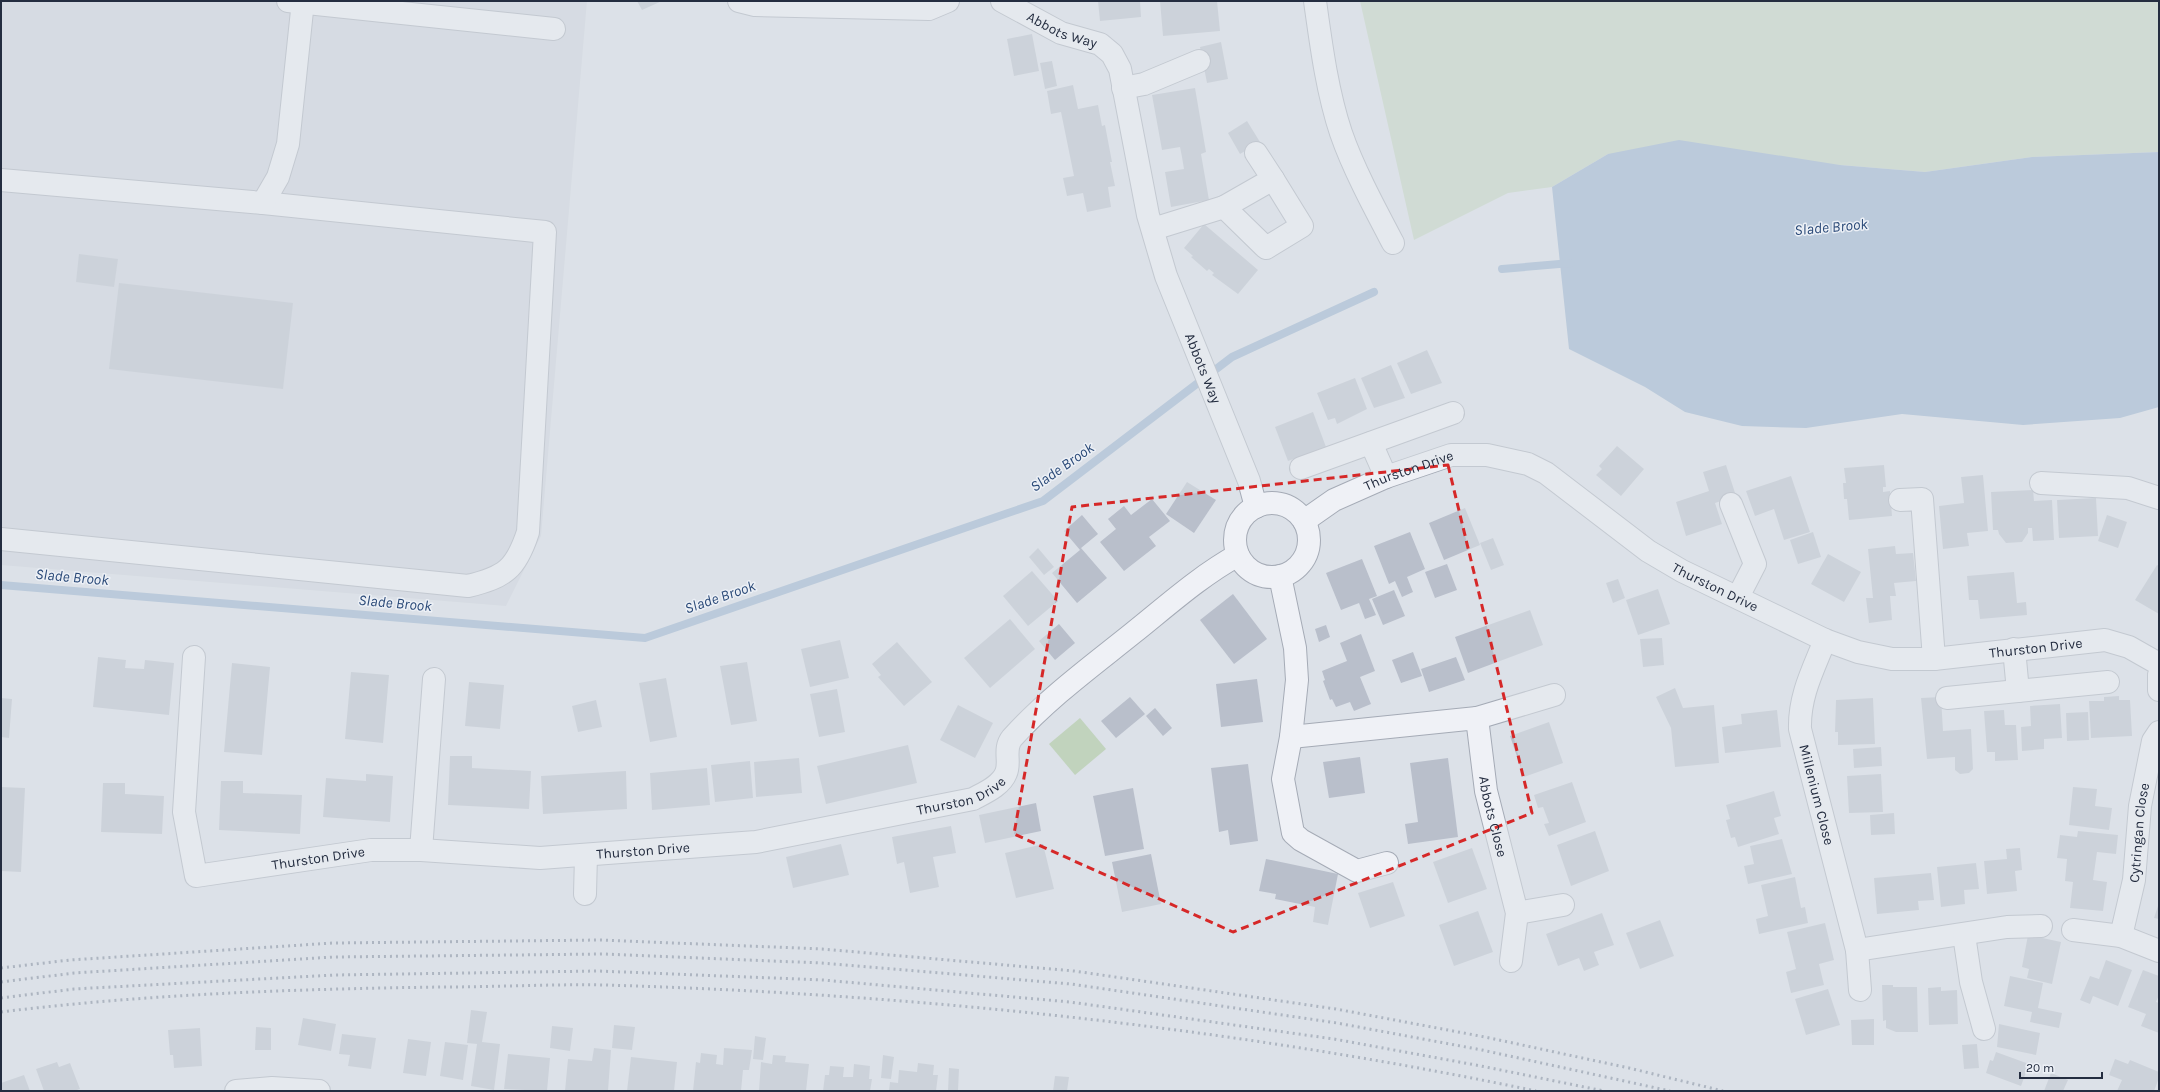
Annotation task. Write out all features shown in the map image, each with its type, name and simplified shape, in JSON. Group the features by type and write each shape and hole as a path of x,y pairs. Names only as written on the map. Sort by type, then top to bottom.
{"street":[{"path":"263,203 278,177 288,144 298,1 554,29"},
{"path":"739,1 755,5 803,7 834,4 929,9 948,1"},
{"name":"Abbots Way","path":"1002,1 1061,33 1100,44 1112,54 1120,70 1153,228 1166,276 1249,481 1256,507"},
{"path":"1314,1 1324,64 1340,132 1374,208 1393,243"},
{"path":"1123,88 1144,84 1199,61"},
{"path":"1224,207 1266,248 1302,226 1256,153"},
{"path":"1153,228 1224,207 1273,179"},
{"path":"1,180 263,203 545,232 528,532 522,549 510,567 494,580 468,586 1,539"},
{"path":"1301,468 1453,412"},
{"path":"1371,443 1386,478"},
{"name":"Thurston Drive","path":"1304,521 1334,500 1386,478 1451,455 1487,455 1528,464 1546,473 1648,551 1682,571 1825,640 1858,652 1892,659 1934,659 2105,640 2129,647 2159,664"},
{"path":"2041,483 2128,488 2159,498"},
{"path":"1900,500 1922,499 1934,659"},
{"path":"1276,503 1288,506 1298,513 1304,521 1309,533 1309,544 1306,555 1300,565 1291,572 1280,576 1268,577 1256,574 1247,567 1238,556 1235,535 1239,524 1245,515 1256,507 1276,503"},
{"path":"1731,504 1755,564 1738,597"},
{"name":"Thurston Drive","path":"194,657 184,812 196,876 371,850 421,850 540,858 756,842 973,799 993,788 1006,773 1007,751 1011,740 1036,713 1067,685 1186,590 1214,569 1238,556"},
{"path":"1280,576 1295,648 1296,680 1291,737 1283,779 1293,833 1301,840 1357,871 1387,863"},
{"name":"Millenium Close","path":"1825,640 1803,696 1800,713 1800,729 1857,950 1860,990"},
{"path":"2014,649 2018,691"},
{"path":"2159,675 2159,690"},
{"path":"421,850 434,679"},
{"path":"1947,698 2108,682"},
{"path":"1291,737 1477,718 1554,695"},
{"name":"Abbots Close","path":"1477,718 1486,791 1517,913 1511,961"},
{"name":"Cytringan Close","path":"2121,936 2134,880 2140,806 2153,741 2159,732"},
{"name":"Thurston Drive","path":"585,894 586,855"},
{"path":"1517,913 1562,906"},
{"path":"1857,950 1964,935 2007,927 2041,926"},
{"path":"2074,930 2121,936 2159,951"},
{"path":"1964,935 1971,982 1984,1029"},
{"path":"236,1091 272,1088 319,1091"}],"highlighted area":[{"path":"1448,465 1532,813 1233,932 1014,834 1072,507"}],"shaded area":[{"path":"1,1 587,1 541,536 506,606 1,565"}],"green space":[{"path":"1360,1 2159,1 2159,152 2032,157 1925,172 1840,165 1608,154 1552,187 1508,193 1414,240"},
{"path":"1080,718 1106,749 1075,775 1049,744"}],"water":[{"path":"1679,140 1840,165 1925,172 2032,157 2159,152 2159,407 2120,418 2023,425 1902,414 1806,428 1742,426 1685,412 1645,387 1569,349 1552,187 1608,154"}],"building":[{"path":"637,1 662,1 642,10"},
{"path":"1098,1 1140,1 1141,17 1100,21"},
{"path":"1160,1 1217,1 1220,31 1163,36"},
{"path":"1032,34 1039,71 1014,76 1007,39"},
{"path":"1221,42 1228,79 1207,83 1200,47"},
{"path":"1052,61 1057,86 1045,89 1040,63"},
{"path":"1073,85 1078,109 1098,105 1102,126 1105,125 1115,186 1108,187 1111,207 1087,212 1083,193 1067,196 1063,178 1074,176 1061,112 1051,114 1047,91"},
{"path":"1195,88 1206,152 1201,154 1209,200 1171,207 1165,172 1184,169 1182,157 1180,147 1162,150 1152,95"},
{"path":"1247,121 1260,142 1240,154 1228,133"},
{"path":"1204,224 1258,270 1238,294 1212,275 1214,273 1209,269 1207,271 1191,257 1193,256 1184,248"},
{"path":"79,254 118,259 114,287 76,282"},
{"path":"119,283 293,303 283,389 109,369"},
{"path":"1427,350 1442,383 1411,394 1397,363"},
{"path":"1391,365 1405,398 1374,408 1361,378"},
{"path":"1355,378 1367,409 1337,424 1335,418 1328,420 1317,393"},
{"path":"1313,412 1326,447 1288,461 1275,427"},
{"path":"1617,446 1644,469 1621,496 1596,475 1602,469 1599,466"},
{"path":"1726,465 1736,496 1715,503 1722,524 1686,536 1676,502 1709,491 1703,472"},
{"path":"1884,465 1886,487 1883,487 1883,492 1890,491 1892,516 1849,520 1847,499 1844,499 1843,483 1846,483 1844,468"},
{"path":"1983,475 1988,531 1967,533 1969,546 1943,549 1939,506 1964,503 1961,477"},
{"path":"1791,476 1810,532 1784,540 1774,509 1755,516 1746,491"},
{"path":"1187,482 1216,500 1194,533 1166,514"},
{"path":"2033,490 2034,501 2052,500 2054,540 2033,541 2032,528 2028,528 2028,533 2022,542 2006,543 1999,534 1998,530 1993,530 1991,492"},
{"path":"2096,498 2098,536 2059,538 2057,500"},
{"path":"1152,499 1170,521 1149,537 1156,546 1124,571 1100,542 1116,529 1108,519 1124,506 1131,515"},
{"path":"1465,508 1480,545 1444,560 1429,523"},
{"path":"1082,515 1098,534 1081,548 1107,578 1077,603 1052,573 1080,550 1064,531"},
{"path":"2107,515 2127,522 2118,548 2098,541"},
{"path":"1410,532 1425,569 1407,577 1413,592 1402,597 1395,581 1389,584 1374,546"},
{"path":"1813,532 1821,557 1798,564 1790,540"},
{"path":"1493,538 1504,565 1491,570 1480,543"},
{"path":"1895,546 1896,554 1913,553 1916,581 1894,583 1896,596 1890,596 1892,620 1869,623 1866,598 1873,598 1868,549"},
{"path":"1038,548 1054,567 1044,575 1029,557"},
{"path":"1828,554 1861,572 1844,602 1811,584"},
{"path":"1362,559 1377,596 1369,599 1376,615 1365,619 1359,603 1341,610 1326,573"},
{"path":"1447,564 1457,590 1435,598 1425,572"},
{"path":"2157,565 2159,566 2159,614 2135,600"},
{"path":"1032,571 1058,601 1028,626 1003,596"},
{"path":"2014,572 2017,603 2026,602 2027,615 1980,619 1978,600 1969,600 1967,576"},
{"path":"1618,579 1625,598 1613,603 1606,583"},
{"path":"1658,589 1670,624 1638,635 1626,600"},
{"path":"1394,590 1405,616 1383,625 1372,599"},
{"path":"1233,594 1267,639 1234,664 1200,620"},
{"path":"1530,610 1543,645 1468,673 1455,637"},
{"path":"1010,619 1035,649 990,688 964,658"},
{"path":"1059,624 1075,643 1055,660 1039,641"},
{"path":"1326,625 1330,637 1319,642 1315,629"},
{"path":"1361,634 1375,671 1360,677 1371,704 1354,711 1350,702 1336,707 1332,699 1330,700 1323,681 1325,680 1322,671 1347,661 1340,643"},
{"path":"1662,638 1664,665 1643,667 1640,639"},
{"path":"840,640 849,678 810,687 801,649"},
{"path":"897,642 932,682 904,706 878,677 881,675 872,664"},
{"path":"1413,652 1422,676 1401,683 1392,660"},
{"path":"98,657 126,660 125,668 144,669 145,660 174,663 169,715 93,707"},
{"path":"1456,657 1465,680 1429,692 1421,669"},
{"path":"747,662 757,721 731,725 720,666"},
{"path":"232,663 270,667 262,755 224,752"},
{"path":"351,672 389,675 383,743 345,739"},
{"path":"666,678 677,737 650,742 639,683"},
{"path":"1257,679 1263,722 1221,727 1216,684"},
{"path":"469,682 504,685 500,729 465,726"},
{"path":"1675,688 1683,708 1714,705 1719,763 1675,767 1671,728 1656,697"},
{"path":"837,689 845,732 819,737 810,694"},
{"path":"2119,696 2119,700 2130,700 2132,736 2091,738 2089,701 2104,701 2104,697"},
{"path":"1130,697 1145,714 1116,738 1101,721"},
{"path":"1941,697 1943,731 1971,729 1973,769 1969,773 1960,774 1955,770 1955,757 1927,759 1921,698"},
{"path":"1,698 12,699 9,738 1,737"},
{"path":"1873,698 1875,744 1838,745 1838,732 1835,732 1836,700"},
{"path":"596,700 602,727 578,732 572,706"},
{"path":"2060,704 2062,738 2044,739 2044,749 2022,751 2021,727 2031,726 2030,706"},
{"path":"958,705 993,723 975,758 940,740"},
{"path":"1155,708 1172,728 1163,736 1146,716"},
{"path":"1777,710 1781,747 1725,753 1722,727 1742,724 1741,714"},
{"path":"2004,710 2005,725 2016,725 2018,760 1995,761 1995,752 1987,752 1984,711"},
{"path":"2088,712 2089,740 2067,741 2066,713"},
{"path":"1549,722 1563,763 1524,777 1510,736"},
{"path":"908,745 917,783 826,804 817,766"},
{"path":"1881,747 1882,766 1854,768 1853,749"},
{"path":"450,756 472,756 472,768 531,771 529,809 448,805"},
{"path":"1360,757 1365,793 1329,798 1323,762"},
{"path":"799,758 802,793 756,797 754,762"},
{"path":"1448,758 1458,837 1408,844 1405,824 1418,822 1410,763"},
{"path":"750,761 753,798 715,802 711,765"},
{"path":"1248,764 1258,841 1230,845 1228,830 1219,832 1211,768"},
{"path":"707,768 710,805 652,810 650,773"},
{"path":"626,771 627,809 543,814 541,776"},
{"path":"366,774 393,776 390,822 323,817 326,778 366,781"},
{"path":"1881,774 1883,812 1849,813 1847,776"},
{"path":"221,781 243,781 243,793 302,795 300,834 219,830"},
{"path":"1572,782 1586,822 1549,836 1544,824 1549,823 1543,807 1538,808 1534,795"},
{"path":"103,783 125,783 125,794 164,796 162,834 101,832"},
{"path":"1,787 25,788 21,872 1,871"},
{"path":"2073,787 2097,789 2095,806 2112,808 2109,830 2069,825"},
{"path":"1133,788 1144,849 1105,856 1093,796"},
{"path":"1774,791 1781,816 1774,818 1779,834 1738,847 1735,837 1731,838 1726,820 1730,819 1726,805"},
{"path":"1036,803 1041,831 985,843 979,815"},
{"path":"1894,813 1895,834 1871,835 1870,815"},
{"path":"951,826 956,853 933,857 939,887 910,893 904,862 897,864 892,837"},
{"path":"1595,831 1609,871 1571,886 1557,845"},
{"path":"2078,831 2118,835 2116,854 2097,852 2093,880 2107,882 2103,911 2070,908 2073,882 2065,881 2067,859 2057,858 2060,835 2077,837"},
{"path":"1782,839 1792,874 1748,884 1744,866 1754,864 1750,846"},
{"path":"841,844 849,875 793,888 786,857"},
{"path":"1043,844 1054,889 1016,898 1005,853"},
{"path":"1472,848 1487,889 1448,903 1433,862"},
{"path":"2020,848 2022,870 2015,871 2017,891 1987,894 1984,861 2007,859 2006,849"},
{"path":"1151,854 1161,904 1122,912 1112,862"},
{"path":"1266,859 1338,874 1328,925 1313,922 1315,907 1275,899 1276,894 1259,891"},
{"path":"1976,863 1979,889 1964,890 1965,904 1941,907 1937,867"},
{"path":"1931,873 1934,900 1918,901 1919,910 1877,914 1874,878"},
{"path":"1795,877 1801,908 1805,907 1808,923 1759,934 1756,919 1768,916 1761,885"},
{"path":"1393,882 1405,916 1370,928 1358,893"},
{"path":"2159,903 2159,919 2154,918"},
{"path":"1478,911 1493,952 1454,966 1439,925"},
{"path":"1602,913 1614,945 1594,952 1599,965 1584,971 1579,958 1558,966 1546,934"},
{"path":"1660,920 1674,956 1640,969 1626,933"},
{"path":"1825,923 1834,960 1819,964 1824,985 1791,993 1786,972 1796,969 1787,932"},
{"path":"2028,935 2061,942 2052,984 2027,978 2029,969 2022,967"},
{"path":"2106,960 2132,970 2118,1006 2093,996 2090,1004 2080,1000 2090,976 2099,979"},
{"path":"2143,970 2159,976 2159,995 2156,1002 2159,1003 2159,1033 2141,1026 2146,1014 2128,1007"},
{"path":"2010,976 2043,983 2038,1008 2062,1013 2059,1028 2030,1022 2032,1012 2004,1006"},
{"path":"1882,985 1893,985 1893,987 1917,987 1918,1032 1896,1032 1886,1028 1886,1020 1883,1021"},
{"path":"1941,987 1941,991 1957,990 1958,1024 1929,1025 1928,988"},
{"path":"1828,989 1840,1025 1806,1035 1795,999"},
{"path":"471,1010 487,1012 482,1042 500,1044 494,1090 471,1086 477,1044 467,1043"},
{"path":"303,1018 336,1024 331,1051 298,1045"},
{"path":"1874,1019 1874,1045 1852,1045 1851,1020"},
{"path":"1999,1024 2040,1033 2036,1055 1997,1047"},
{"path":"614,1025 635,1027 632,1050 612,1048"},
{"path":"552,1026 573,1028 570,1051 550,1048"},
{"path":"256,1027 271,1028 271,1050 255,1050"},
{"path":"200,1028 202,1066 174,1068 173,1055 170,1055 168,1030"},
{"path":"342,1034 376,1038 371,1069 348,1066 350,1055 339,1054"},
{"path":"755,1036 766,1038 763,1060 753,1059"},
{"path":"408,1039 431,1042 426,1076 403,1073"},
{"path":"445,1042 468,1045 463,1080 440,1076"},
{"path":"1977,1044 1979,1068 1964,1069 1962,1045"},
{"path":"594,1048 611,1050 608,1091 565,1091 568,1059 592,1061"},
{"path":"724,1048 752,1050 749,1070 743,1070 741,1091 693,1091 696,1062 700,1063 701,1053 717,1055 716,1064 723,1065"},
{"path":"1996,1052 2029,1064 2021,1086 1986,1073 1990,1060 1993,1061"},
{"path":"508,1054 550,1058 547,1091 504,1089"},
{"path":"773,1055 786,1056 785,1062 809,1064 806,1091 759,1091 761,1062 772,1064"},
{"path":"883,1055 894,1057 891,1079 881,1078"},
{"path":"631,1057 677,1062 674,1091 627,1091"},
{"path":"2115,1059 2128,1064 2130,1060 2159,1072 2159,1078 2154,1091 2117,1091 2122,1080 2109,1075"},
{"path":"57,1062 59,1067 70,1063 80,1089 74,1091 44,1091 36,1069"},
{"path":"918,1063 934,1065 933,1075 938,1075 936,1091 889,1091 890,1082 898,1083 899,1070 917,1072"},
{"path":"854,1064 870,1066 869,1079 872,1079 870,1091 823,1091 825,1075 829,1075 830,1066 844,1067 843,1077 853,1077"},
{"path":"949,1068 959,1069 958,1091 948,1091"},
{"path":"2051,1073 2068,1080 2063,1091 2044,1091"},
{"path":"24,1075 30,1091 1,1091 1,1083"},
{"path":"1055,1076 1069,1077 1067,1091 1053,1091"}],"waterway":[{"name":"Slade Brook","path":"1502,269 1571,263"},
{"name":"Slade Brook","path":"1,585 645,638 1043,501 1232,357 1374,292"}],"railway":[{"path":"1,968 70,960 333,943 601,940 822,949 1074,971 1336,1009 1485,1037 1629,1068 1723,1091"},
{"path":"1,982 74,973 334,957 603,954 821,963 1071,984 1337,1023 1482,1050 1670,1091"},
{"path":"1,998 74,989 335,975 598,971 823,980 1070,1002 1334,1039 1481,1066 1604,1091"},
{"path":"1,1012 166,997 332,989 605,985 839,996 1073,1017 1189,1032 1421,1068 1536,1091"}]}
